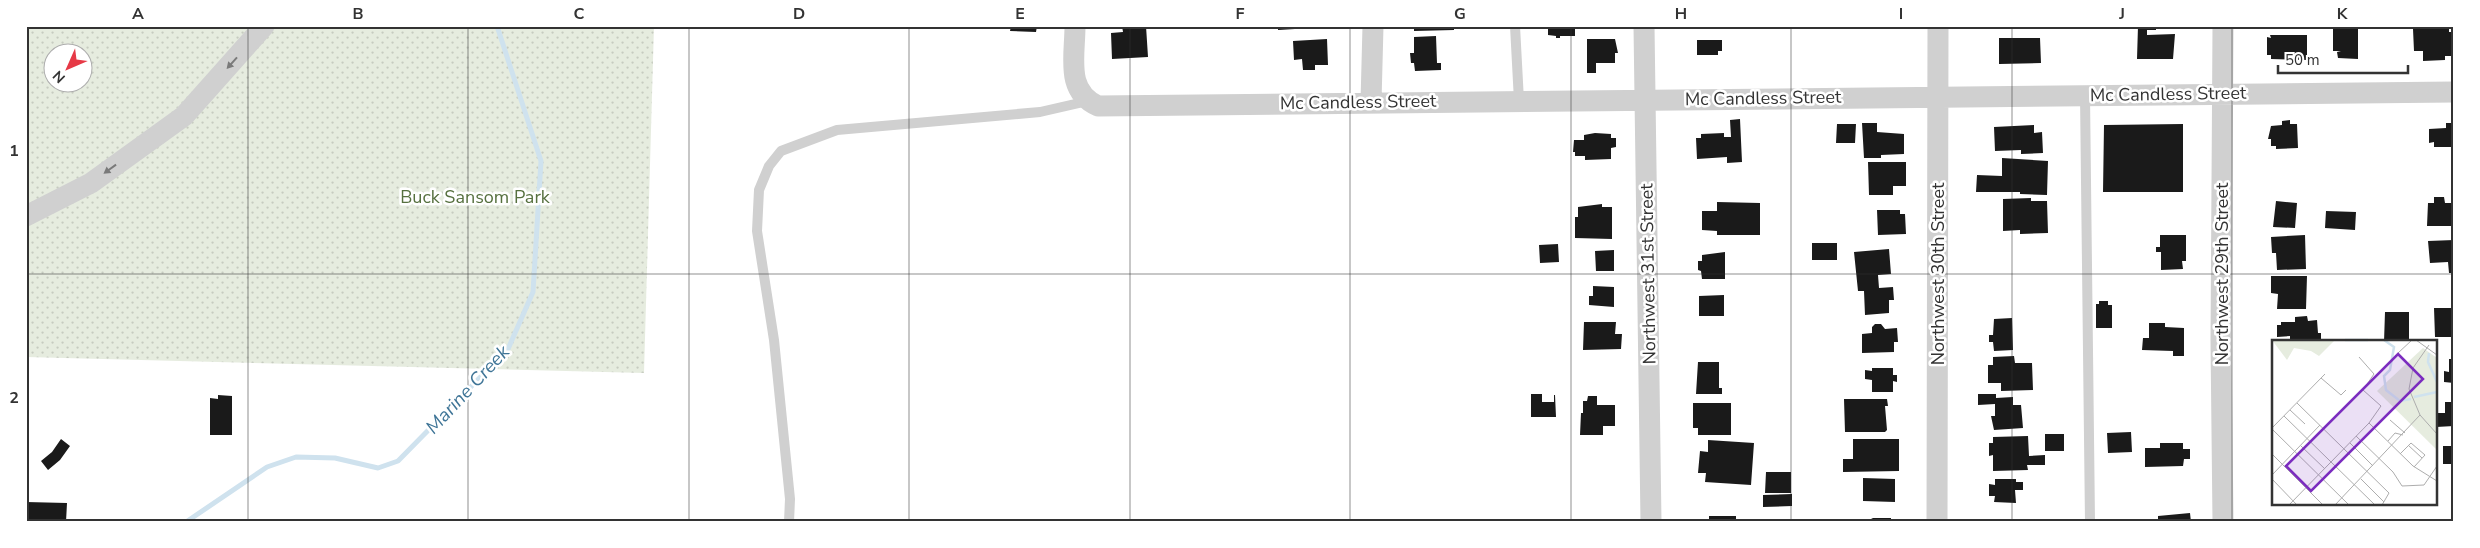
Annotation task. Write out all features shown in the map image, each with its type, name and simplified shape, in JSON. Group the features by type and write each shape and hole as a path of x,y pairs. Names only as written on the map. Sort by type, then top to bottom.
{"street":[{"path":"26,216 91,183 184,116 264,26"},
{"path":"1075,26 1074,82 1083,96"},
{"path":"1371,102 1374,26"},
{"name":"Northwest 31st Street","path":"1644,26 1651,522"},
{"name":"Northwest 30th Street","path":"1937,522 1938,26"},
{"name":"Northwest 29th Street","path":"2223,26 2221,341 2224,522"},
{"name":"Mc Candless Street","path":"1083,96 1098,106 2454,92"}],"lane":[{"path":"1515,26 1519,101"},
{"path":"2085,95 2090,522"},
{"path":"789,522 790,499 774,340 757,231 759,190 769,166 781,151 837,130 1023,114 1083,96"}],"green space":[{"name":"Buck Sansom Park","path":"26,26 654,26 644,373 26,357"}],"building":[{"path":"1011,26 1037,26 1036,32 1010,31"},
{"path":"1122,26 1146,26 1148,57 1112,59 1111,33 1123,32"},
{"path":"1278,26 1312,26 1312,28 1278,30"},
{"path":"1414,26 1454,26 1454,30 1414,31"},
{"path":"1548,26 1575,26 1575,36 1560,36 1560,38 1556,38 1556,36 1548,35"},
{"path":"2138,26 2156,26 2156,30 2147,30 2147,35 2175,34 2173,59 2137,59"},
{"path":"2333,26 2358,26 2358,59 2338,58 2337,52 2341,51 2333,51"},
{"path":"2413,29 2449,29 2449,32 2454,32 2454,56 2445,56 2445,60 2423,61 2423,51 2414,51"},
{"path":"2270,35 2307,35 2307,60 2271,59 2271,55 2267,55 2267,37 2271,38"},
{"path":"1436,36 1437,63 1441,63 1441,70 1415,71 1414,63 1411,63 1410,53 1414,53 1414,37"},
{"path":"1999,38 2040,38 2041,63 1999,64"},
{"path":"1327,39 1328,65 1315,65 1315,70 1303,70 1302,59 1294,60 1293,41"},
{"path":"1587,39 1615,39 1618,53 1615,53 1615,63 1596,63 1596,73 1587,73"},
{"path":"1697,40 1722,40 1722,51 1718,51 1718,55 1697,55"},
{"path":"1740,119 1742,162 1727,163 1727,157 1697,159 1696,138 1701,138 1701,134 1724,133 1724,137 1731,137 1730,120"},
{"path":"2290,120 2290,124 2297,124 2298,148 2276,149 2276,146 2271,146 2271,139 2268,139 2271,126 2282,125 2282,121"},
{"path":"1862,123 1877,123 1877,132 1904,134 1904,154 1881,155 1881,158 1864,158"},
{"path":"2446,123 2454,123 2454,147 2434,147 2434,142 2429,143 2429,129 2446,128"},
{"path":"1837,124 1856,124 1855,143 1836,143"},
{"path":"2183,124 2183,192 2103,192 2104,125"},
{"path":"2034,125 2034,133 2042,132 2043,153 2021,154 2021,150 1995,151 1994,127"},
{"path":"1595,133 1611,134 1611,138 1616,138 1616,147 1611,148 1611,159 1585,160 1585,156 1575,156 1575,152 1573,152 1574,140 1584,140 1584,135"},
{"path":"2002,158 2048,161 2047,195 2020,194 2020,192 1976,192 1977,175 2002,176"},
{"path":"1868,162 1906,162 1906,186 1893,186 1893,195 1869,195"},
{"path":"2434,197 2444,197 2445,203 2453,203 2454,226 2427,226 2428,203 2434,203"},
{"path":"2031,198 2031,201 2047,201 2048,233 2020,234 2020,230 2003,231 2003,199"},
{"path":"2276,201 2297,203 2295,228 2273,227"},
{"path":"1717,202 1760,203 1760,235 1717,235 1717,231 1702,230 1702,211 1717,211"},
{"path":"1602,204 1602,207 1612,207 1612,239 1575,238 1575,217 1578,217 1578,207"},
{"path":"1877,210 1900,210 1900,214 1905,214 1906,234 1878,235"},
{"path":"2326,211 2356,212 2355,230 2325,228"},
{"path":"2160,235 2186,235 2186,261 2182,261 2183,269 2161,270 2161,252 2156,252 2156,247 2160,247"},
{"path":"2305,235 2306,269 2277,270 2276,253 2272,253 2271,237"},
{"path":"2454,240 2454,273 2449,273 2448,262 2430,263 2428,241"},
{"path":"1812,243 1837,243 1837,260 1812,260"},
{"path":"1558,244 1559,262 1540,263 1539,245"},
{"path":"1889,249 1891,274 1878,275 1879,288 1893,287 1894,300 1889,300 1889,313 1865,315 1864,291 1858,291 1854,252"},
{"path":"1614,250 1614,271 1596,271 1595,251"},
{"path":"1725,252 1725,279 1702,279 1701,271 1698,270 1698,261 1702,261 1702,255"},
{"path":"2271,276 2307,276 2306,309 2277,309 2278,294 2271,293"},
{"path":"1593,286 1614,287 1614,307 1589,305 1589,296 1593,296"},
{"path":"1724,295 1724,316 1699,316 1699,296"},
{"path":"2099,301 2108,301 2108,305 2112,305 2112,328 2096,328 2096,304 2099,304"},
{"path":"2434,308 2451,308 2452,313 2454,313 2454,337 2435,337"},
{"path":"2385,312 2409,312 2409,340 2384,340"},
{"path":"2307,316 2308,321 2317,320 2318,333 2321,333 2321,340 2290,340 2290,336 2277,337 2277,325 2281,325 2281,322 2295,322 2295,317"},
{"path":"2012,318 2013,350 1994,351 1993,342 1989,342 1989,335 1993,335 1994,319"},
{"path":"1584,322 1616,322 1615,334 1622,334 1621,349 1583,350"},
{"path":"2149,323 2165,323 2165,327 2184,328 2184,356 2173,356 2173,351 2142,350 2143,338 2149,338"},
{"path":"1875,324 1881,324 1885,329 1897,328 1898,342 1894,342 1894,352 1862,353 1862,334 1872,333 1872,327"},
{"path":"2014,356 2015,363 2032,363 2033,390 2001,391 2001,383 1988,383 1988,365 1993,365 1993,357"},
{"path":"2449,359 2454,359 2454,383 2444,382 2444,371 2449,372"},
{"path":"1698,362 1719,362 1719,388 1722,388 1722,394 1696,394"},
{"path":"1872,368 1893,368 1893,375 1897,375 1897,382 1893,381 1893,392 1872,392 1872,380 1865,379 1865,370 1872,371"},
{"path":"1531,394 1542,394 1542,402 1554,402 1555,395 1556,417 1531,417"},
{"path":"1978,394 1996,394 1996,398 2013,397 2013,405 2021,405 2023,428 1994,430 1991,416 1995,416 1995,404 1978,405"},
{"path":"218,395 232,396 232,435 210,435 210,398 218,399"},
{"path":"1588,396 1597,396 1597,405 1615,405 1615,426 1603,426 1603,435 1580,435 1583,401 1587,401"},
{"path":"1844,399 1887,399 1888,406 1885,406 1887,430 1885,432 1845,432"},
{"path":"2445,402 2454,402 2454,426 2438,427 2438,413 2445,413"},
{"path":"1693,403 1731,403 1731,435 1698,435 1698,428 1693,428"},
{"path":"2131,432 2132,452 2108,453 2107,433"},
{"path":"2045,434 2064,434 2064,451 2045,451"},
{"path":"2028,436 2029,456 2045,455 2045,465 2027,465 2028,470 1993,471 1993,455 1989,456 1989,443 1993,443 1993,437"},
{"path":"61,439 70,446 60,460 48,470 41,461 52,452"},
{"path":"1853,439 1899,439 1899,471 1843,472 1843,459 1853,459"},
{"path":"1708,440 1754,443 1751,485 1705,482 1706,473 1698,473 1700,451 1708,452"},
{"path":"2160,443 2183,443 2183,449 2190,449 2190,459 2184,459 2183,466 2145,467 2145,448 2160,448"},
{"path":"2443,446 2454,446 2454,464 2443,464"},
{"path":"1766,472 1791,472 1791,493 1765,493"},
{"path":"1863,478 1895,479 1895,502 1863,501"},
{"path":"1995,479 2016,479 2016,482 2023,482 2023,490 2015,490 2016,503 1994,502 1995,496 1989,496 1989,484 1995,485"},
{"path":"1792,494 1792,506 1763,507 1763,495"},
{"path":"26,502 67,503 66,522 26,522"},
{"path":"2190,513 2191,522 2158,522 2158,516"},
{"path":"1709,516 1736,516 1736,522 1709,522"},
{"path":"1873,518 1891,518 1891,522 1865,522"}],"waterway":[{"name":"Marine Creek","path":"186,522 267,467 296,457 335,458 378,468 398,461 508,349 533,292 541,161 497,26"}]}
